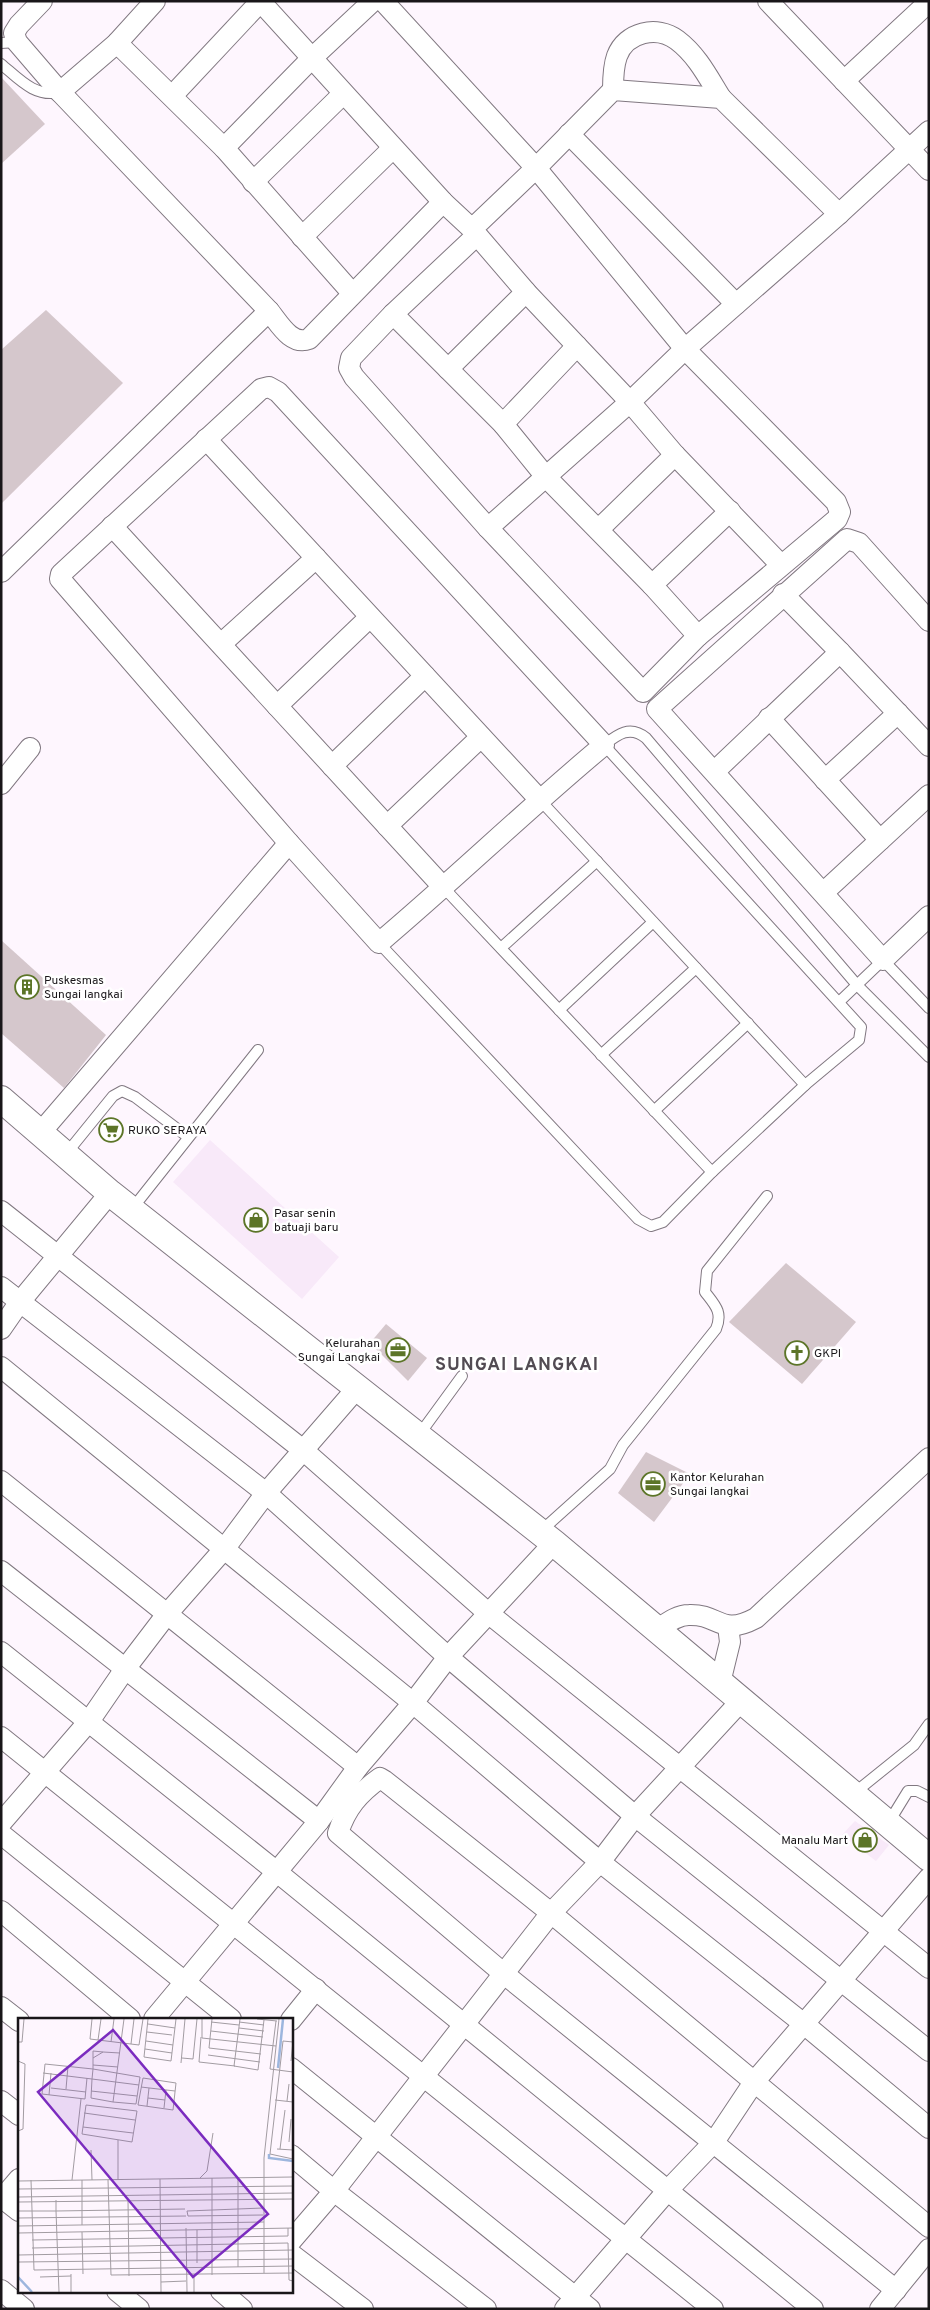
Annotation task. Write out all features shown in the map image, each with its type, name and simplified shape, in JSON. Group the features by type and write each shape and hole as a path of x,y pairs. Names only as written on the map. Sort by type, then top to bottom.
{"street":[{"path":"42,1 19,25 9,43 60,92 269,311 290,336 305,340 309,339 443,202"},
{"path":"60,92 116,43 155,1"},
{"path":"172,96 260,1 443,202 472,229 613,90 614,66 618,54 626,42 636,36 655,32 676,40 692,55 721,98 839,214"},
{"path":"224,148 312,58 374,1"},
{"path":"383,1 536,168 685,349 839,507 840,512 836,519 698,636 643,692 488,528 351,372 349,368 351,358 393,314 477,235 526,292 630,402 675,455 781,564"},
{"path":"768,1 929,170"},
{"path":"844,81 929,2"},
{"path":"116,43 224,148 352,293"},
{"path":"613,90 721,98"},
{"path":"253,182 343,94"},
{"path":"488,528 929,131"},
{"path":"569,134 736,304"},
{"path":"302,236 393,148"},
{"path":"448,368 526,292"},
{"path":"3,568 269,311"},
{"path":"393,314 503,424 546,477 599,529 698,636"},
{"path":"503,424 577,346"},
{"path":"269,387 278,392 604,745 539,799 444,888 379,943 60,581 61,574 206,439 260,389 269,387"},
{"path":"206,439 539,799"},
{"path":"599,529 675,455"},
{"path":"652,585 730,512"},
{"path":"112,526 444,888"},
{"path":"929,621 859,543 851,539 843,541 657,710 715,771 883,960 929,916"},
{"path":"221,644 316,558"},
{"path":"783,594 929,746"},
{"path":"277,706 370,617"},
{"path":"715,771 840,652"},
{"path":"332,766 425,676"},
{"path":"825,780 898,713"},
{"path":"770,718 880,840"},
{"path":"387,826 481,737"},
{"path":"1,784 30,748"},
{"path":"824,892 929,795"},
{"path":"40,1132 289,843"},
{"path":"1,1099 131,1210 358,1387 547,1538 658,1629 887,1825 929,1858"},
{"path":"1,1330 19,1303 110,1193"},
{"path":"1,1211 303,1450 488,1613 929,1968"},
{"path":"1,1287 19,1303 266,1493 448,1657 635,1816 929,2051"},
{"path":"1,1367 413,1703 600,1862 804,2024 929,2128"},
{"path":"1,1823 90,1720 125,1669 167,1614 225,1548 266,1493 358,1387"},
{"path":"658,1629 673,1619 689,1615 737,1627 756,1618 929,1458"},
{"path":"1,1481 358,1767"},
{"path":"155,2018 319,1821 358,1767 413,1703 448,1657 488,1613 547,1538"},
{"path":"1,1571 319,1821"},
{"path":"720,1683 729,1649 728,1626"},
{"path":"1,1652 90,1720 813,2309"},
{"path":"292,2240 334,2191 551,1913 600,1862 635,1816 678,1767 741,1701"},
{"path":"1,1737 713,2309"},
{"path":"896,2290 503,1973 338,1833 344,1815 361,1791 380,1778 551,1913 929,2227"},
{"path":"1,1834 230,2018"},
{"path":"292,2069 376,2136 577,2305 626,2239 668,2190 714,2142 754,2082 929,1878"},
{"path":"1,1911 129,2018"},
{"path":"292,2019 316,1989"},
{"path":"1,2006 18,2020"},
{"path":"1,2101 18,2114"},
{"path":"292,2156 334,2191 486,2309"},
{"path":"18,2181 2,2198 18,2210"},
{"path":"880,2309 929,2249"},
{"path":"292,2255 363,2309"},
{"path":"118,2292 139,2309"},
{"path":"223,2292 240,2303"}],"lane":[{"path":"1,64 36,91 52,94 60,92"},
{"path":"379,943 644,1224 651,1226 663,1222 712,1172 805,1085 860,1037 859,1023 604,745 620,732 626,731 640,734 646,738 857,984 929,1056"},
{"path":"539,799 805,1085"},
{"path":"500,948 596,861"},
{"path":"444,888 712,1172"},
{"path":"559,1010 653,922"},
{"path":"839,1002 883,960 929,1008"},
{"path":"601,1055 696,968"},
{"path":"654,1111 748,1024"},
{"path":"131,1210 258,1050"},
{"path":"65,1155 113,1096 122,1091 135,1097 188,1137"},
{"path":"547,1538 610,1469 623,1446 716,1329 720,1319 719,1309 705,1292 707,1272 767,1196"},
{"path":"418,1436 462,1376"},
{"path":"853,1794 914,1745 929,1724"},
{"path":"887,1825 908,1791 917,1791 929,1797"}],"shaded area":[{"name":"Pasar senin batuaji baru","path":"210,1140 339,1257 302,1299 173,1182"},
{"name":"Manalu Mart","path":"855,1821 889,1845 876,1861 842,1835"}],"building":[{"path":"1,77 45,124 1,164"},
{"path":"46,310 123,383 1,504 1,350"},
{"name":"Puskesmas Sungai langkai","path":"1,940 106,1035 64,1088 1,1033"},
{"name":"GKPI","path":"786,1263 856,1322 802,1384 729,1322"},
{"name":"Kelurahan Sungai Langkai","path":"386,1324 427,1358 408,1381 370,1343"},
{"name":"Kantor Kelurahan Sungai langkai","path":"646,1452 690,1474 654,1522 618,1493"}],"place":[{"name":"Puskesmas Sungai langkai","path":"27,987"},
{"name":"RUKO SERAYA","path":"111,1130"},
{"name":"Pasar senin batuaji baru","path":"256,1220"},
{"name":"Kelurahan Sungai Langkai","path":"398,1350"},
{"name":"GKPI","path":"797,1353"},
{"name":"Kantor Kelurahan Sungai langkai","path":"653,1484"},
{"name":"Manalu Mart","path":"865,1840"}],"district":[{"name":"SUNGAI LANGKAI","path":"517,1364"}]}
